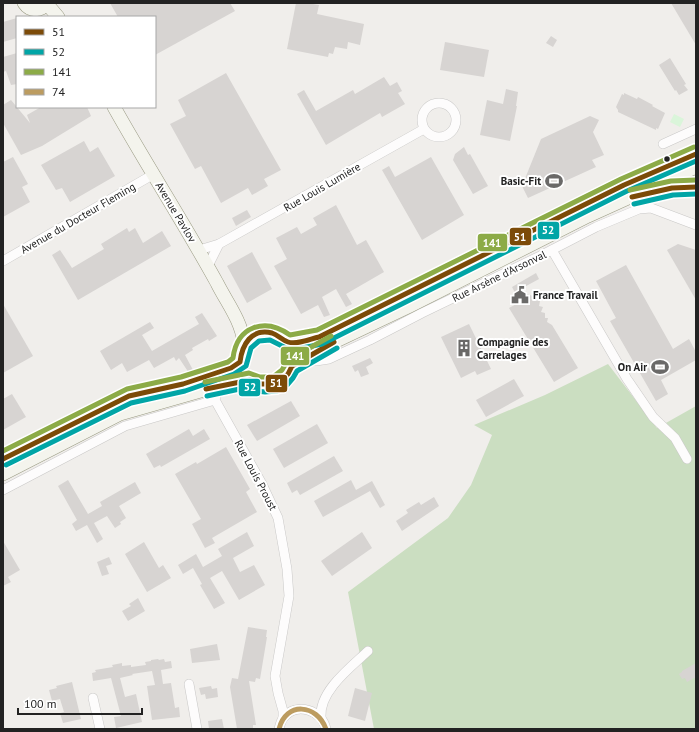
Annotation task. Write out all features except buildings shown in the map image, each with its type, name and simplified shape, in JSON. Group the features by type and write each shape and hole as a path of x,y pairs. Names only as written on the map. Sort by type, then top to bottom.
{"main road":[{"path":"24,3 32,10 45,5"},
{"path":"45,5 50,16"},
{"path":"45,5 57,16"},
{"name":"Avenue Pavlov","path":"115,108 134,144 154,174 238,319 243,333 244,343"},
{"path":"288,342 296,342 318,337 624,185 646,178 696,168"},
{"path":"297,363 288,342 275,333 259,333 248,338 241,349 241,369 250,380 258,384 274,384 282,380 297,363 330,344 408,307 588,216 623,200 653,191 688,186 696,187"},
{"name":"Avenue Pavlov","path":"238,319 259,333"},
{"path":"3,459 129,396 183,384 230,368 240,362"},
{"path":"3,474 120,414 218,386 250,380"}],"street":[{"name":"Rue Louis Lumière","path":"199,250 220,244 424,129"},
{"path":"663,144 696,129"},
{"name":"Avenue du Docteur Fleming","path":"3,261 154,174"},
{"name":"Rue Arsène d'Arsonval","path":"297,363 329,359 552,250 596,226 639,209 651,208 696,225"},
{"path":"208,266 220,244"},
{"path":"552,250 627,379 653,417 675,438 687,459"},
{"path":"3,490 125,426 215,400 218,386"},
{"name":"Rue Louis Proust","path":"215,400 262,484 278,518 287,569 289,596 275,676 283,711 283,718"},
{"path":"309,710 322,702 337,680 368,651"},
{"path":"189,684 197,729"},
{"path":"280,697 288,706 295,710"},
{"path":"93,698 100,729"},
{"path":"322,702 321,717 326,729"},
{"path":"278,729 283,718 295,710 309,710 321,717"}],"green space":[{"path":"674,114 684,119 680,127 670,122"},
{"path":"608,364 657,428 696,406 696,729 374,729 348,592 448,518 471,485 492,435 474,425 545,395"}],"transit line":[{"name":"141","path":"3,451 127,389 181,377 228,362 233,358 240,338 246,332 254,328 271,326 290,335 317,330 621,179 694,147"},
{"name":"51","path":"3,459 129,396 183,384 231,368 240,362 245,344 253,335 258,333 272,333 292,343 319,337 624,185 696,154"},
{"name":"52","path":"6,465 131,403 185,391 234,374 246,366 251,348 259,341 270,340 288,349 297,349 322,344 627,191 696,161"},
{"name":"141","path":"630,190 671,181 696,180"},
{"name":"51","path":"632,197 672,188 696,187"},
{"name":"52","path":"634,204 673,195 696,194"},
{"name":"141","path":"205,382 249,373 260,377 273,377 282,370 288,360 331,336"},
{"name":"51","path":"206,389 250,380 258,384 275,384 288,374 292,366 334,342"},
{"name":"52","path":"207,396 249,387 256,391 277,391 287,385 297,371 337,348"},
{"name":"74","path":"279,729 283,720 288,714 295,710 302,709 316,715 322,721 326,729"}],"place":[{"name":"Basic-Fit","path":"554,181"},
{"name":"France Travail","path":"520,295"},
{"name":"Compagnie des Carrelages","path":"464,348"},
{"name":"On Air","path":"660,367"}]}
